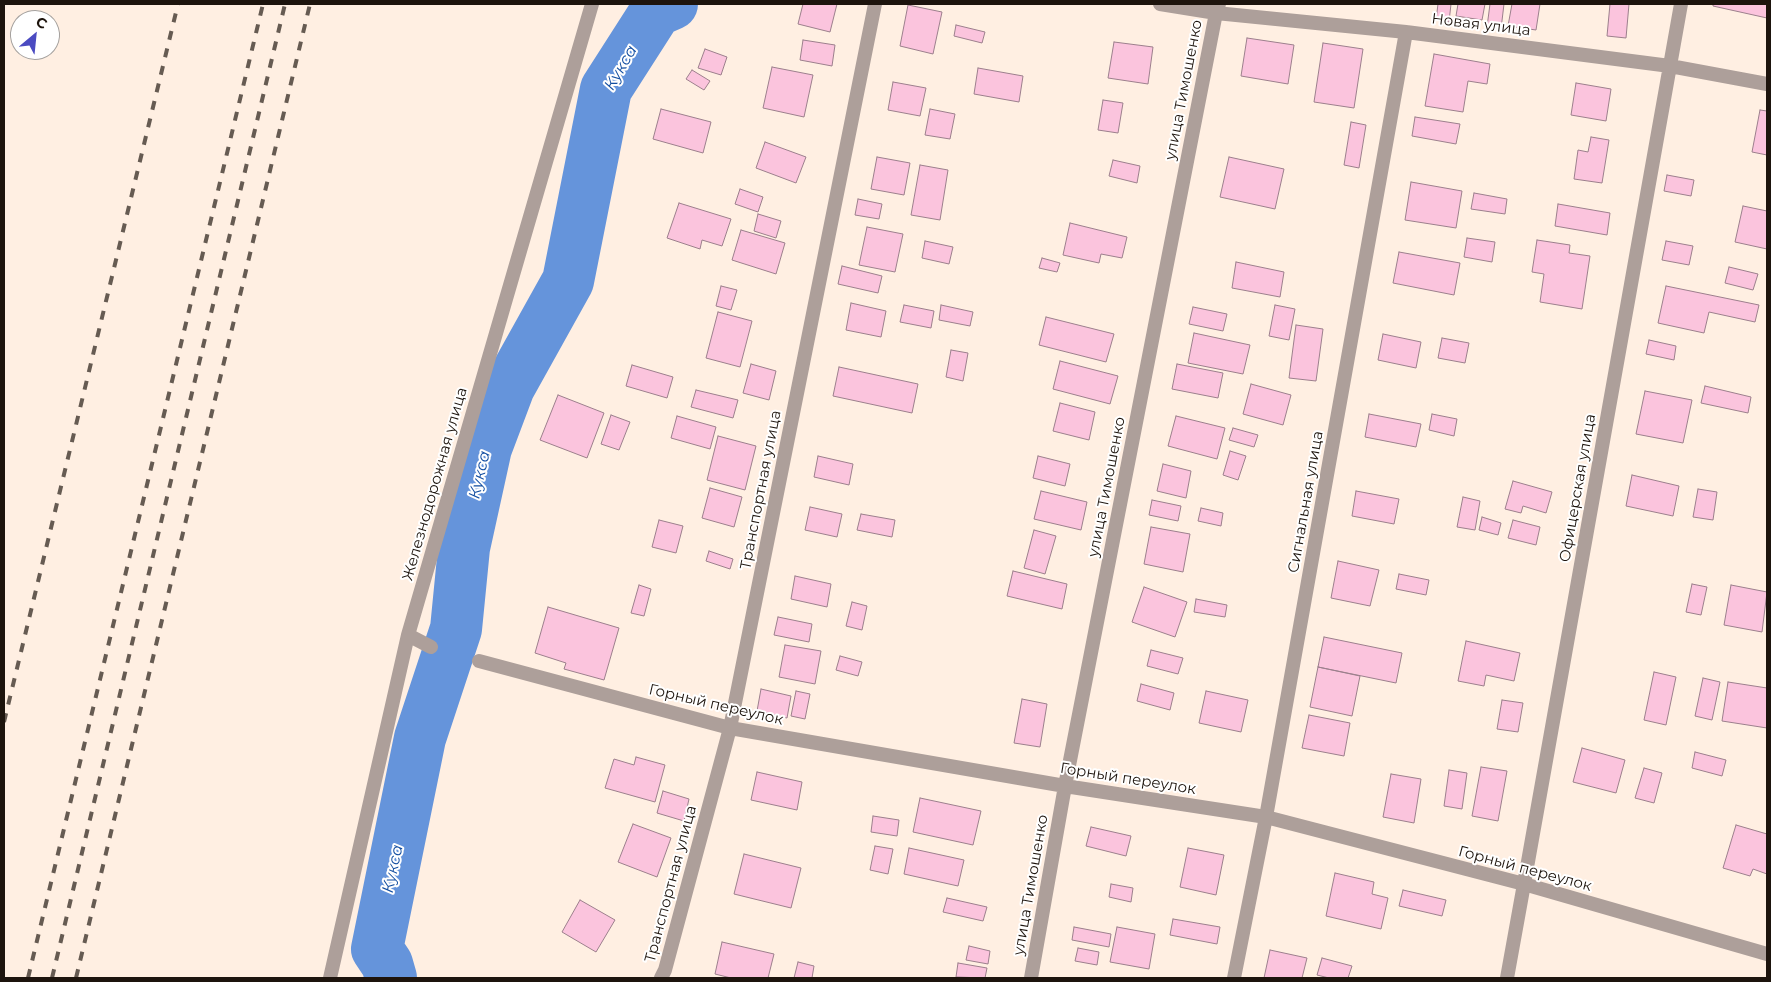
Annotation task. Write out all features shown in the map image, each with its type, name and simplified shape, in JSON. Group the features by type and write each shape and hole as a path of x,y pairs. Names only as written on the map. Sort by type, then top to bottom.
{"street":[{"name":"Железнодорожная улица","path":"330,978 408,635 592,4"},
{"name":"Транспортная улица","path":"661,978 665,970 730,728 875,4"},
{"name":"Новая улица","path":"1160,4 1217,8 1670,66 1767,84"},
{"name":"Офицерская улица","path":"1507,978 1681,4"},
{"name":"улица Тимошенко","path":"1031,978 1065,786 1217,8"},
{"name":"Сигнальная улица","path":"1234,978 1266,817 1406,32"},
{"path":"408,635 431,647"},
{"name":"Горный переулок","path":"479,661 730,728 1065,786 1266,817 1524,884 1767,954"}],"building":[{"path":"803,4 837,4 830,32 798,24"},
{"path":"1438,4 1451,4 1449,22 1436,20"},
{"path":"1458,4 1485,4 1482,20 1456,16"},
{"path":"1490,4 1504,4 1501,29 1487,27"},
{"path":"1512,4 1540,4 1536,30 1508,26"},
{"path":"1610,4 1629,4 1626,38 1607,36"},
{"path":"1713,4 1767,4 1767,18 1713,6"},
{"path":"908,5 942,12 933,54 900,46"},
{"path":"956,25 985,32 982,43 954,36"},
{"path":"1247,38 1294,45 1288,84 1241,76"},
{"path":"803,40 835,45 832,66 800,60"},
{"path":"1114,42 1153,47 1148,84 1108,78"},
{"path":"1323,43 1363,49 1354,108 1314,102"},
{"path":"705,49 727,57 721,75 698,68"},
{"path":"1434,54 1490,64 1487,84 1468,81 1463,112 1425,106"},
{"path":"772,67 813,75 804,117 763,108"},
{"path":"978,68 1023,76 1019,102 974,94"},
{"path":"692,70 710,81 704,90 686,79"},
{"path":"893,82 926,88 920,116 888,110"},
{"path":"1576,83 1611,89 1606,121 1571,115"},
{"path":"1103,100 1123,103 1118,133 1098,130"},
{"path":"661,109 711,122 703,153 653,139"},
{"path":"930,109 955,114 950,139 925,135"},
{"path":"1760,110 1767,111 1767,155 1752,152"},
{"path":"1415,117 1460,124 1456,144 1412,136"},
{"path":"1351,122 1366,125 1359,168 1344,165"},
{"path":"1591,137 1609,140 1602,183 1574,179 1578,150 1588,152"},
{"path":"765,142 806,157 796,183 756,168"},
{"path":"877,157 910,163 904,195 871,189"},
{"path":"1229,157 1284,169 1275,209 1220,197"},
{"path":"1113,160 1140,166 1137,183 1109,176"},
{"path":"920,165 948,170 940,220 911,215"},
{"path":"1667,175 1694,180 1691,196 1664,191"},
{"path":"1411,182 1462,191 1456,228 1405,220"},
{"path":"740,189 763,197 758,212 735,204"},
{"path":"1474,193 1507,199 1505,214 1471,209"},
{"path":"858,199 882,204 879,219 855,215"},
{"path":"679,203 731,219 722,246 702,240 700,249 667,238"},
{"path":"1558,204 1610,213 1607,235 1555,226"},
{"path":"1743,206 1767,211 1767,249 1735,242"},
{"path":"758,214 781,221 776,238 754,231"},
{"path":"1070,223 1127,237 1122,258 1101,254 1099,263 1063,255"},
{"path":"867,227 903,234 895,272 859,265"},
{"path":"741,230 785,243 776,274 732,260"},
{"path":"1467,238 1495,242 1492,262 1464,257"},
{"path":"1537,240 1570,245 1569,253 1590,256 1582,309 1540,302 1544,274 1532,272"},
{"path":"925,241 953,247 949,264 922,258"},
{"path":"1666,241 1693,246 1689,265 1662,260"},
{"path":"1399,252 1460,263 1454,295 1393,283"},
{"path":"1042,258 1060,263 1057,272 1039,268"},
{"path":"1236,262 1284,272 1280,297 1232,288"},
{"path":"842,266 882,276 878,293 838,284"},
{"path":"1729,267 1758,274 1753,290 1725,283"},
{"path":"721,286 737,290 731,310 716,306"},
{"path":"1666,286 1759,305 1755,322 1709,312 1704,333 1658,323"},
{"path":"851,303 886,311 881,337 846,330"},
{"path":"904,305 934,311 931,328 900,322"},
{"path":"941,305 973,312 970,326 939,320"},
{"path":"1275,305 1295,309 1289,340 1269,336"},
{"path":"1193,307 1227,314 1223,331 1189,324"},
{"path":"718,312 752,321 740,367 706,358"},
{"path":"1046,317 1114,334 1106,362 1039,345"},
{"path":"1296,325 1323,329 1316,381 1289,378"},
{"path":"1194,333 1250,345 1243,374 1188,363"},
{"path":"1383,334 1421,342 1416,368 1378,360"},
{"path":"1442,338 1469,343 1465,363 1438,358"},
{"path":"1649,340 1676,346 1674,360 1646,354"},
{"path":"951,350 968,353 963,381 946,377"},
{"path":"1060,361 1118,376 1110,404 1053,389"},
{"path":"751,364 776,371 769,400 743,393"},
{"path":"1177,364 1223,373 1218,398 1172,389"},
{"path":"632,365 673,377 667,398 626,386"},
{"path":"839,367 918,384 912,413 833,396"},
{"path":"1251,384 1291,395 1283,425 1243,414"},
{"path":"1705,386 1751,397 1748,413 1701,403"},
{"path":"696,390 738,400 733,418 691,407"},
{"path":"1645,391 1692,400 1683,443 1636,434"},
{"path":"558,395 604,413 587,458 540,440"},
{"path":"1060,403 1095,412 1089,440 1053,431"},
{"path":"1369,414 1421,424 1416,447 1365,437"},
{"path":"1432,414 1457,419 1454,436 1429,430"},
{"path":"611,415 630,422 619,450 601,444"},
{"path":"677,416 716,427 710,449 671,438"},
{"path":"1176,416 1225,428 1217,459 1168,446"},
{"path":"1233,428 1258,435 1254,447 1229,440"},
{"path":"718,436 756,446 745,490 707,480"},
{"path":"1230,451 1246,456 1238,480 1223,475"},
{"path":"818,456 853,464 849,485 814,477"},
{"path":"1038,456 1070,464 1065,486 1033,478"},
{"path":"1163,464 1191,471 1186,498 1157,491"},
{"path":"1632,475 1679,486 1673,516 1626,506"},
{"path":"1513,481 1552,492 1546,513 1523,506 1521,513 1505,509"},
{"path":"710,488 742,497 734,527 702,518"},
{"path":"1698,489 1717,492 1713,520 1693,517"},
{"path":"1041,491 1087,502 1081,530 1034,519"},
{"path":"1356,491 1399,499 1394,524 1352,516"},
{"path":"1463,497 1480,501 1475,530 1457,527"},
{"path":"1152,500 1181,506 1178,521 1149,515"},
{"path":"810,507 842,514 837,537 805,530"},
{"path":"1201,508 1223,513 1221,526 1198,521"},
{"path":"861,514 895,520 892,537 857,530"},
{"path":"1482,517 1501,523 1498,535 1479,530"},
{"path":"659,520 683,526 676,553 652,547"},
{"path":"1513,520 1540,527 1536,545 1508,538"},
{"path":"1151,527 1190,534 1183,572 1144,564"},
{"path":"1034,530 1056,536 1045,574 1024,568"},
{"path":"709,551 733,559 730,569 706,561"},
{"path":"1338,561 1379,570 1370,606 1331,598"},
{"path":"1013,571 1067,584 1062,609 1007,596"},
{"path":"1399,574 1429,580 1426,595 1396,589"},
{"path":"795,576 831,584 827,607 791,599"},
{"path":"1692,584 1707,587 1701,615 1686,612"},
{"path":"639,585 651,589 644,616 631,613"},
{"path":"1731,585 1767,592 1762,632 1724,625"},
{"path":"1144,587 1187,602 1175,637 1132,622"},
{"path":"1196,599 1227,605 1225,617 1194,612"},
{"path":"852,602 867,606 862,630 846,626"},
{"path":"548,607 619,628 604,680 564,669 566,663 535,653"},
{"path":"778,617 812,624 809,642 774,635"},
{"path":"1324,637 1402,653 1396,683 1318,667"},
{"path":"1466,641 1520,653 1514,681 1486,675 1484,686 1458,681"},
{"path":"785,645 821,651 815,684 779,677"},
{"path":"1151,650 1183,658 1178,674 1147,666"},
{"path":"840,656 862,662 858,676 836,670"},
{"path":"1318,667 1360,676 1352,716 1310,707"},
{"path":"1654,672 1676,677 1666,725 1644,720"},
{"path":"1703,678 1720,682 1712,720 1695,716"},
{"path":"1728,682 1767,688 1767,728 1722,721"},
{"path":"1141,684 1174,693 1170,710 1137,701"},
{"path":"761,689 791,696 787,718 757,711"},
{"path":"796,691 810,694 805,719 791,716"},
{"path":"1206,691 1248,700 1241,732 1199,723"},
{"path":"1022,699 1047,704 1040,747 1014,743"},
{"path":"1502,700 1523,703 1518,732 1497,729"},
{"path":"1309,715 1350,723 1344,756 1302,748"},
{"path":"1582,748 1625,760 1616,793 1573,782"},
{"path":"1695,752 1726,760 1722,776 1692,768"},
{"path":"636,757 665,765 655,802 605,788 614,759 634,765"},
{"path":"1481,767 1507,771 1498,821 1472,816"},
{"path":"1644,768 1662,773 1654,803 1635,798"},
{"path":"1449,770 1467,773 1462,809 1444,806"},
{"path":"757,772 802,782 797,810 751,800"},
{"path":"1391,774 1421,779 1414,823 1383,817"},
{"path":"663,791 689,799 684,821 657,813"},
{"path":"920,798 981,811 973,845 913,832"},
{"path":"873,816 899,820 897,836 871,832"},
{"path":"633,824 671,838 657,877 618,862"},
{"path":"1736,825 1767,834 1767,874 1753,869 1750,876 1723,868"},
{"path":"1091,827 1131,836 1126,856 1086,846"},
{"path":"875,846 893,849 888,874 870,870"},
{"path":"909,848 964,860 958,886 904,874"},
{"path":"1188,848 1224,855 1216,895 1180,887"},
{"path":"744,854 801,868 791,908 734,894"},
{"path":"1335,873 1374,882 1372,894 1388,898 1381,929 1326,916"},
{"path":"1111,884 1133,888 1131,902 1109,897"},
{"path":"1403,890 1446,900 1442,916 1399,906"},
{"path":"947,898 987,907 983,921 943,912"},
{"path":"580,900 615,920 596,952 562,932"},
{"path":"1173,919 1220,927 1217,944 1170,935"},
{"path":"1074,927 1111,934 1109,947 1072,940"},
{"path":"1117,927 1155,934 1149,969 1110,962"},
{"path":"722,942 774,954 768,978 731,978 715,974"},
{"path":"969,946 990,951 988,964 966,960"},
{"path":"1078,948 1099,952 1097,965 1075,961"},
{"path":"1270,950 1307,958 1302,978 1264,978"},
{"path":"1322,958 1352,966 1348,978 1329,978 1317,975"},
{"path":"798,962 814,966 812,978 794,978"},
{"path":"958,963 987,968 985,978 956,977"}],"waterway":[{"name":"Кукса","path":"391,978 387,964 377,949 420,738 456,629 464,548 486,448 509,387 568,281 606,89 656,11 672,4"}],"railway":[{"path":"4,722 178,4"},
{"path":"28,978 263,4"},
{"path":"52,978 285,4"},
{"path":"76,978 310,4"}]}
